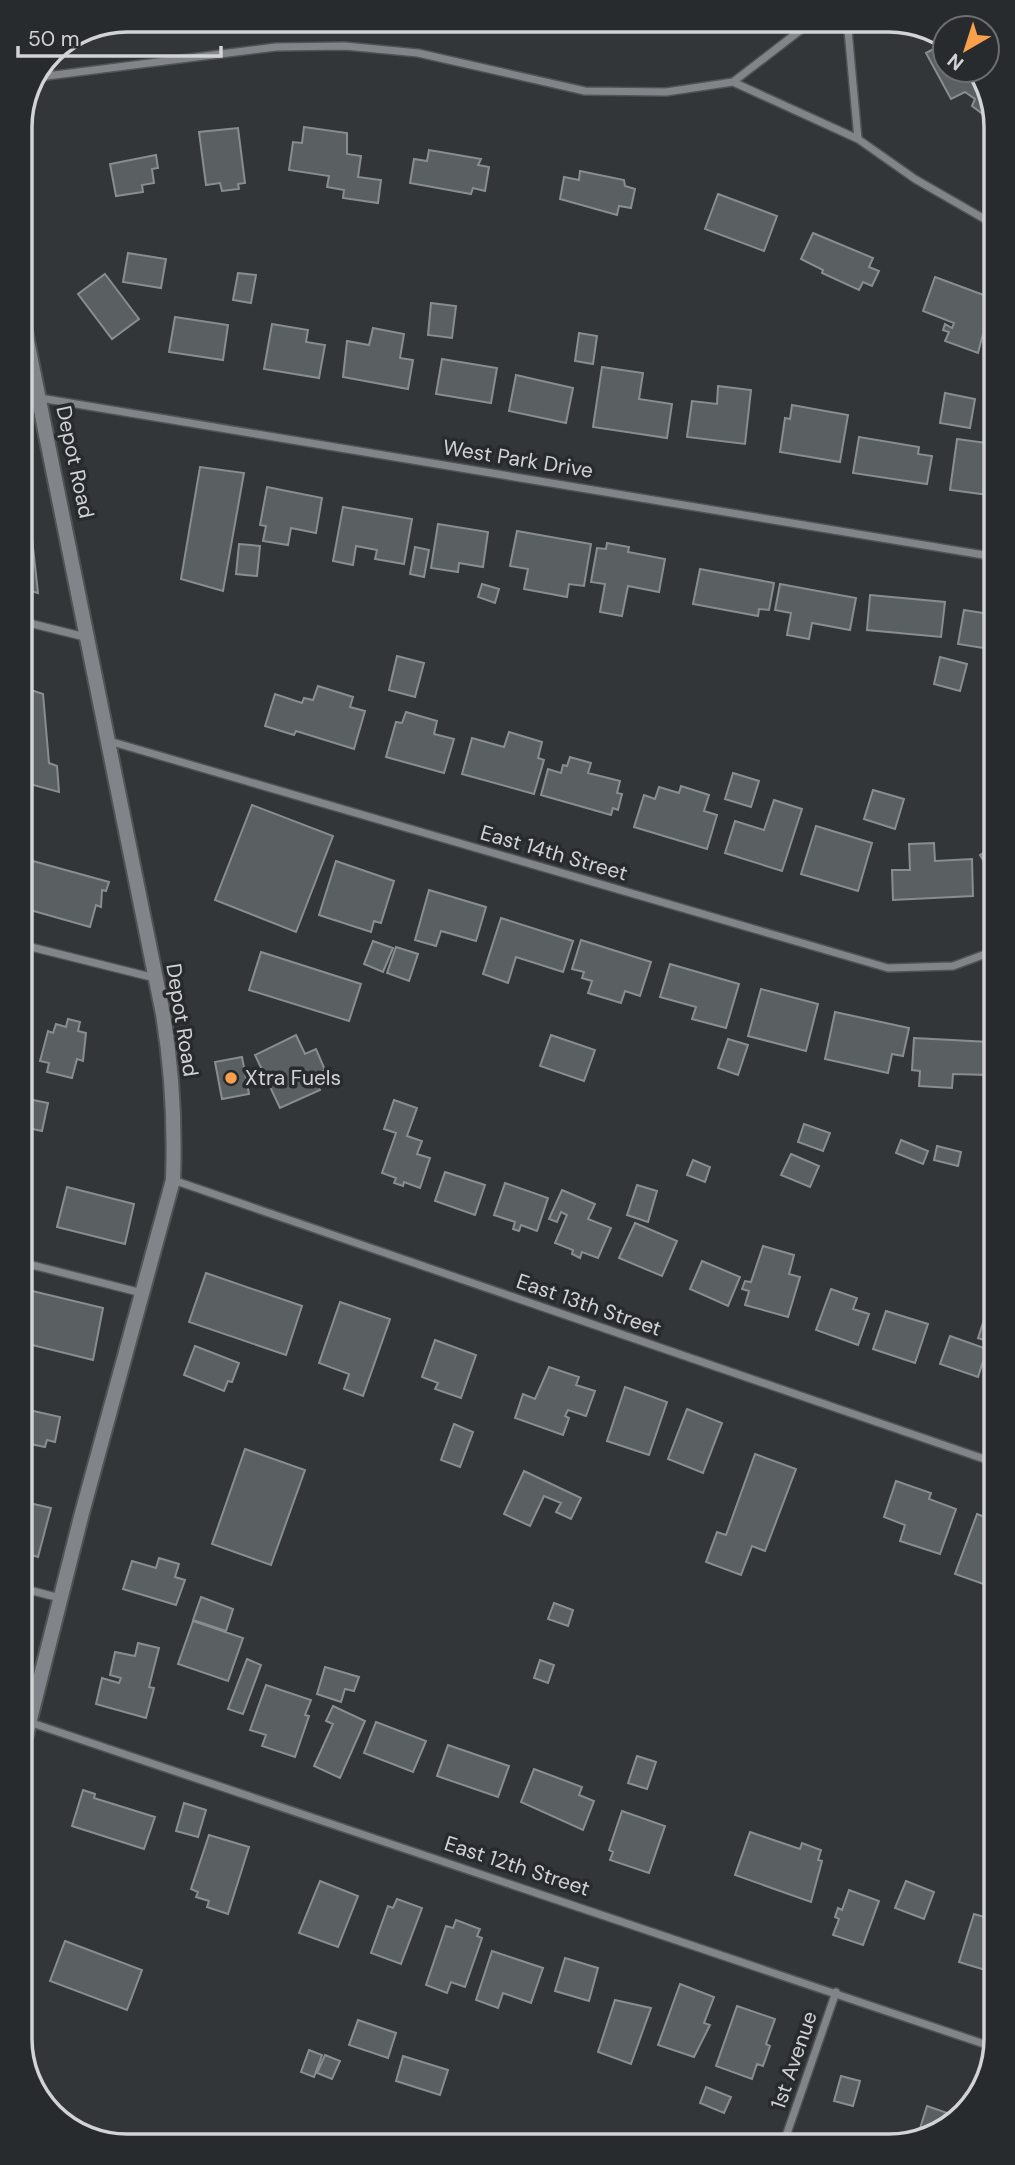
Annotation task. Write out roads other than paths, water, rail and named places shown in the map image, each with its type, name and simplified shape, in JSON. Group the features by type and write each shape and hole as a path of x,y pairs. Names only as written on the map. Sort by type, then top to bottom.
{"street":[{"path":"47,76 276,47 345,46 418,52 585,91 666,92 733,82 798,32"},
{"path":"847,32 858,139"},
{"path":"733,82 858,139 915,179 984,218"},
{"name":"Depot Road","path":"32,361 89,638 170,1058 173,1180 32,1709"},
{"name":"West Park Drive","path":"40,398 984,555"},
{"path":"32,624 89,638"},
{"name":"East 14th Street","path":"109,741 888,968 953,966 984,955"},
{"path":"32,947 156,978"},
{"name":"East 13th Street","path":"173,1180 984,1459"},
{"path":"32,1265 142,1293"},
{"path":"32,1591 61,1598"},
{"name":"East 12th Street","path":"32,1730 836,1992 984,2044"},
{"name":"1st Avenue","path":"787,2134 836,1992"}],"place":[{"name":"Xtra Fuels","path":"231,1078"}]}
